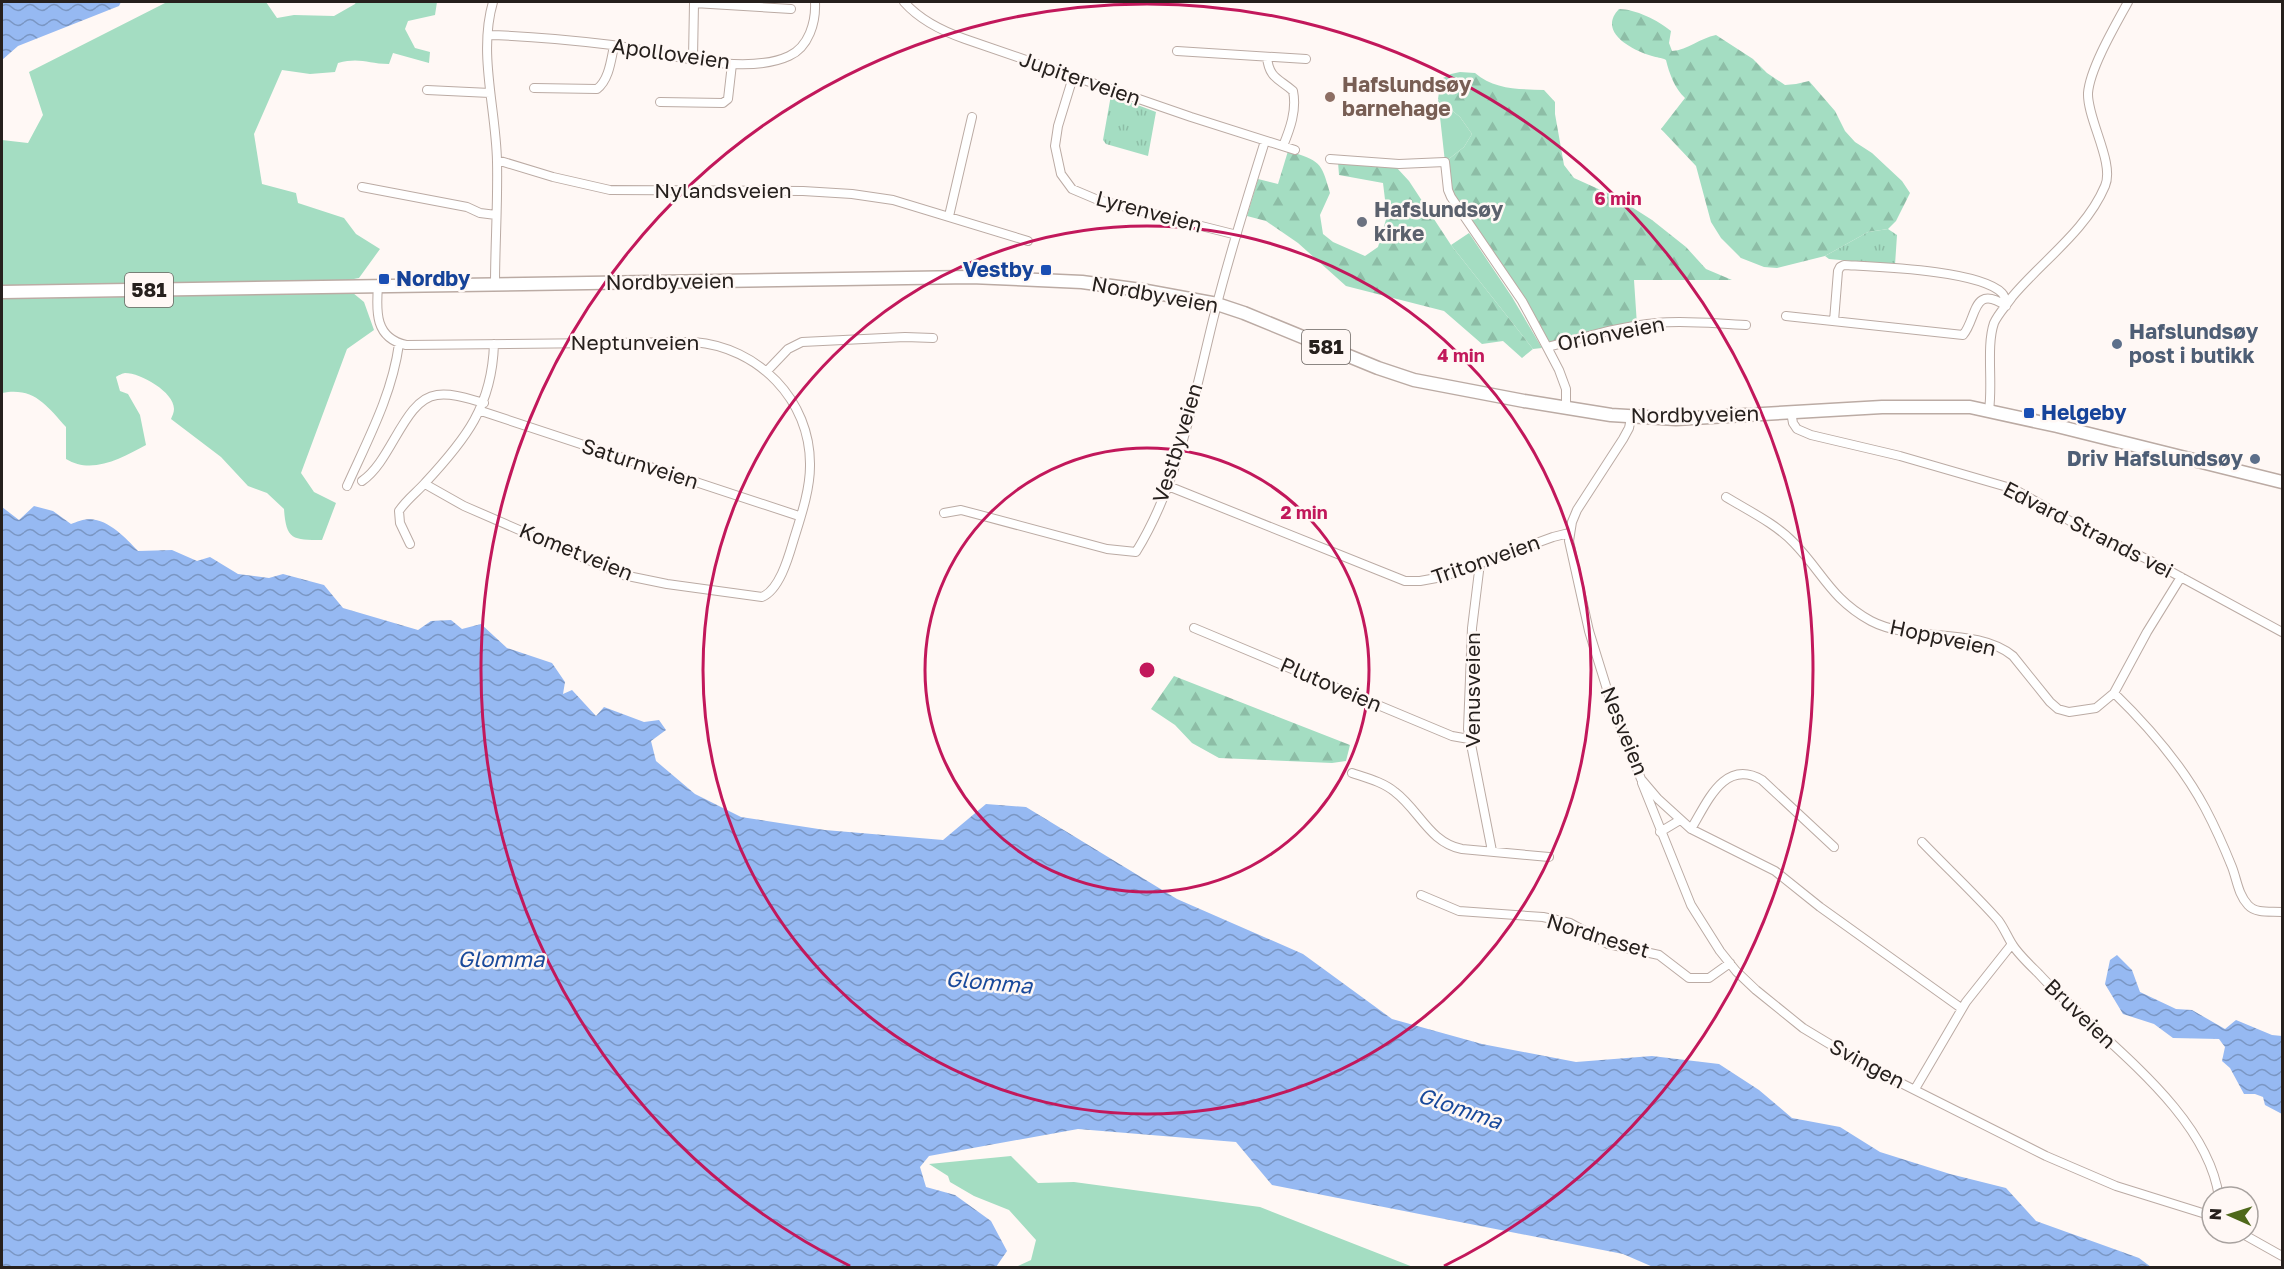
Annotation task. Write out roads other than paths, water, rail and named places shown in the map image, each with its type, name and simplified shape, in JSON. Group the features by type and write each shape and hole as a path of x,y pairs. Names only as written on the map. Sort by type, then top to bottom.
{"main road":[{"name":"Nordbyveien","path":"2,292 1000,277 1082,282 1217,304 1414,380 1566,408 1631,418 1692,419 1918,406 1970,407 2283,482"}],"street":[{"path":"493,2 488,35 488,61 497,160 495,285"},
{"name":"Apolloveien","path":"488,35 556,38 732,64 772,61 787,57 800,49 811,30 815,2"},
{"name":"Jupiterveien","path":"904,2 915,13 950,34 1295,150"},
{"path":"1989,410 1995,321 2092,210 2107,183 2105,162 2090,111 2088,91 2090,77 2128,2"},
{"path":"693,58 694,3 790,9"},
{"path":"534,88 597,89 606,77 614,46"},
{"path":"1177,51 1306,59"},
{"path":"1267,57 1272,75 1278,82 1293,91 1295,101 1289,130 1282,146"},
{"path":"660,102 723,103 728,99 732,64"},
{"name":"Lyrenveien","path":"1073,77 1058,126 1055,146 1060,174 1072,189 1098,200 1237,235"},
{"path":"427,90 490,93"},
{"path":"949,216 972,117"},
{"name":"Vestbyveien","path":"944,513 961,510 1107,549 1136,552 1146,536 1168,486 1217,304 1265,141"},
{"path":"1330,159 1399,164 1445,162 1451,197 1522,301 1559,370 1566,389 1566,408"},
{"name":"Nylandsveien","path":"497,160 553,177 610,190 841,192 893,200 1028,241"},
{"path":"362,187 467,207 480,213 496,215"},
{"path":"1834,321 1838,271 1844,265 1944,274 1973,279 1993,286 2001,292 2005,296 2006,306"},
{"path":"347,486 391,385 399,344 385,333 378,320 376,308 378,286"},
{"path":"1786,316 1963,335 1974,309 1981,301 1992,299 2006,306"},
{"name":"Orionveien","path":"1547,347 1622,328 1659,323 1746,325"},
{"path":"767,371 788,349 802,342 905,337 933,338"},
{"name":"Neptunveien","path":"399,344 703,343 721,346 740,353 767,371 793,403 801,419 807,438 810,473 787,559 770,592"},
{"path":"410,544 398,516 403,505 424,484 464,436 482,407 492,373 494,344"},
{"name":"Saturnveien","path":"362,481 381,463 412,410 421,401 431,396 443,395 799,516"},
{"name":"Edvard Strands vei","path":"1791,412 1797,429 1811,435 1899,456 2014,489 2084,530 2181,577 2283,632"},
{"path":"1569,533 1577,510 1623,439 1631,418"},
{"name":"Kometveien","path":"424,484 464,506 624,575 758,597 770,592"},
{"name":"Tritonveien","path":"1168,486 1405,581 1431,580 1569,533"},
{"name":"Hoppveien","path":"1726,497 1786,536 1837,597 1872,621 1904,630 1978,641 2006,650 2018,661 2050,702 2065,711 2096,708 2114,693 2147,632 2181,577"},
{"name":"Nesveien","path":"1569,533 1589,631 1611,702 1641,779 1680,820 1691,828 1775,871 1820,907 1961,1008"},
{"name":"Venusveien","path":"1480,563 1472,628 1468,739 1492,851"},
{"name":"Plutoveien","path":"1194,628 1452,736 1468,739"},
{"path":"2114,693 2182,771 2205,808 2248,906 2260,911 2283,912"},
{"path":"1352,773 1394,791 1434,836 1445,844 1462,849 1549,857"},
{"path":"1691,828 1722,781 1734,776 1749,775 1762,780 1834,847"},
{"name":"Svingen","path":"1641,779 1660,832 1691,905 1730,963 1756,990 1818,1038 1870,1067 2046,1156 2095,1178 2200,1212"},
{"path":"1660,832 1680,820"},
{"name":"Bruveien","path":"1922,842 1999,922 2012,944 2064,1000 2161,1092 2187,1123 2209,1160 2216,1185"},
{"name":"Nordneset","path":"1420,895 1459,911 1543,917 1570,923 1608,944 1659,955 1689,978 1709,978 1730,963"},
{"path":"1915,1089 1961,1008 2012,944"},
{"path":"2260,1243 2283,1256"}],"water":[{"path":"2,2 121,2 119,6 18,46 2,60"},
{"name":"Glomma","path":"34,506 53,511 71,524 90,519 104,523 117,530 138,551 172,550 197,561 210,557 238,574 269,578 283,574 324,585 343,608 418,630 431,621 451,620 462,629 481,624 507,648 552,663 565,682 563,694 572,690 596,716 604,707 644,722 659,720 666,730 651,741 656,761 695,794 741,817 825,830 943,840 986,804 1026,807 1177,899 1303,954 1392,1019 1482,1044 1576,1062 1652,1056 1719,1064 1759,1090 1792,1118 1840,1127 1880,1152 1950,1174 2006,1188 2036,1221 2139,1258 2151,1267 1653,1267 1623,1254 1272,1185 1236,1142 1078,1129 929,1156 920,1167 926,1187 955,1195 991,1221 1007,1251 996,1267 2,1267 2,507 19,520"},
{"path":"2117,955 2132,970 2140,992 2176,1009 2192,1010 2225,1029 2236,1020 2272,1035 2282,1036 2282,1114 2265,1105 2263,1097 2244,1094 2230,1068 2222,1061 2225,1047 2219,1039 2173,1038 2154,1024 2123,1014 2105,984 2110,960"}],"place":[{"name":"Hafslundsøy barnehage","path":"1330,97"},
{"name":"Hafslundsøy kirke","path":"1362,222"},
{"name":"Vestby","path":"1046,270"},
{"name":"Nordby","path":"384,279"},
{"name":"Hafslundsøy post i butikk","path":"2117,344"},
{"name":"Helgeby","path":"2029,413"},
{"name":"Driv Hafslundsøy","path":"2255,459"}]}
